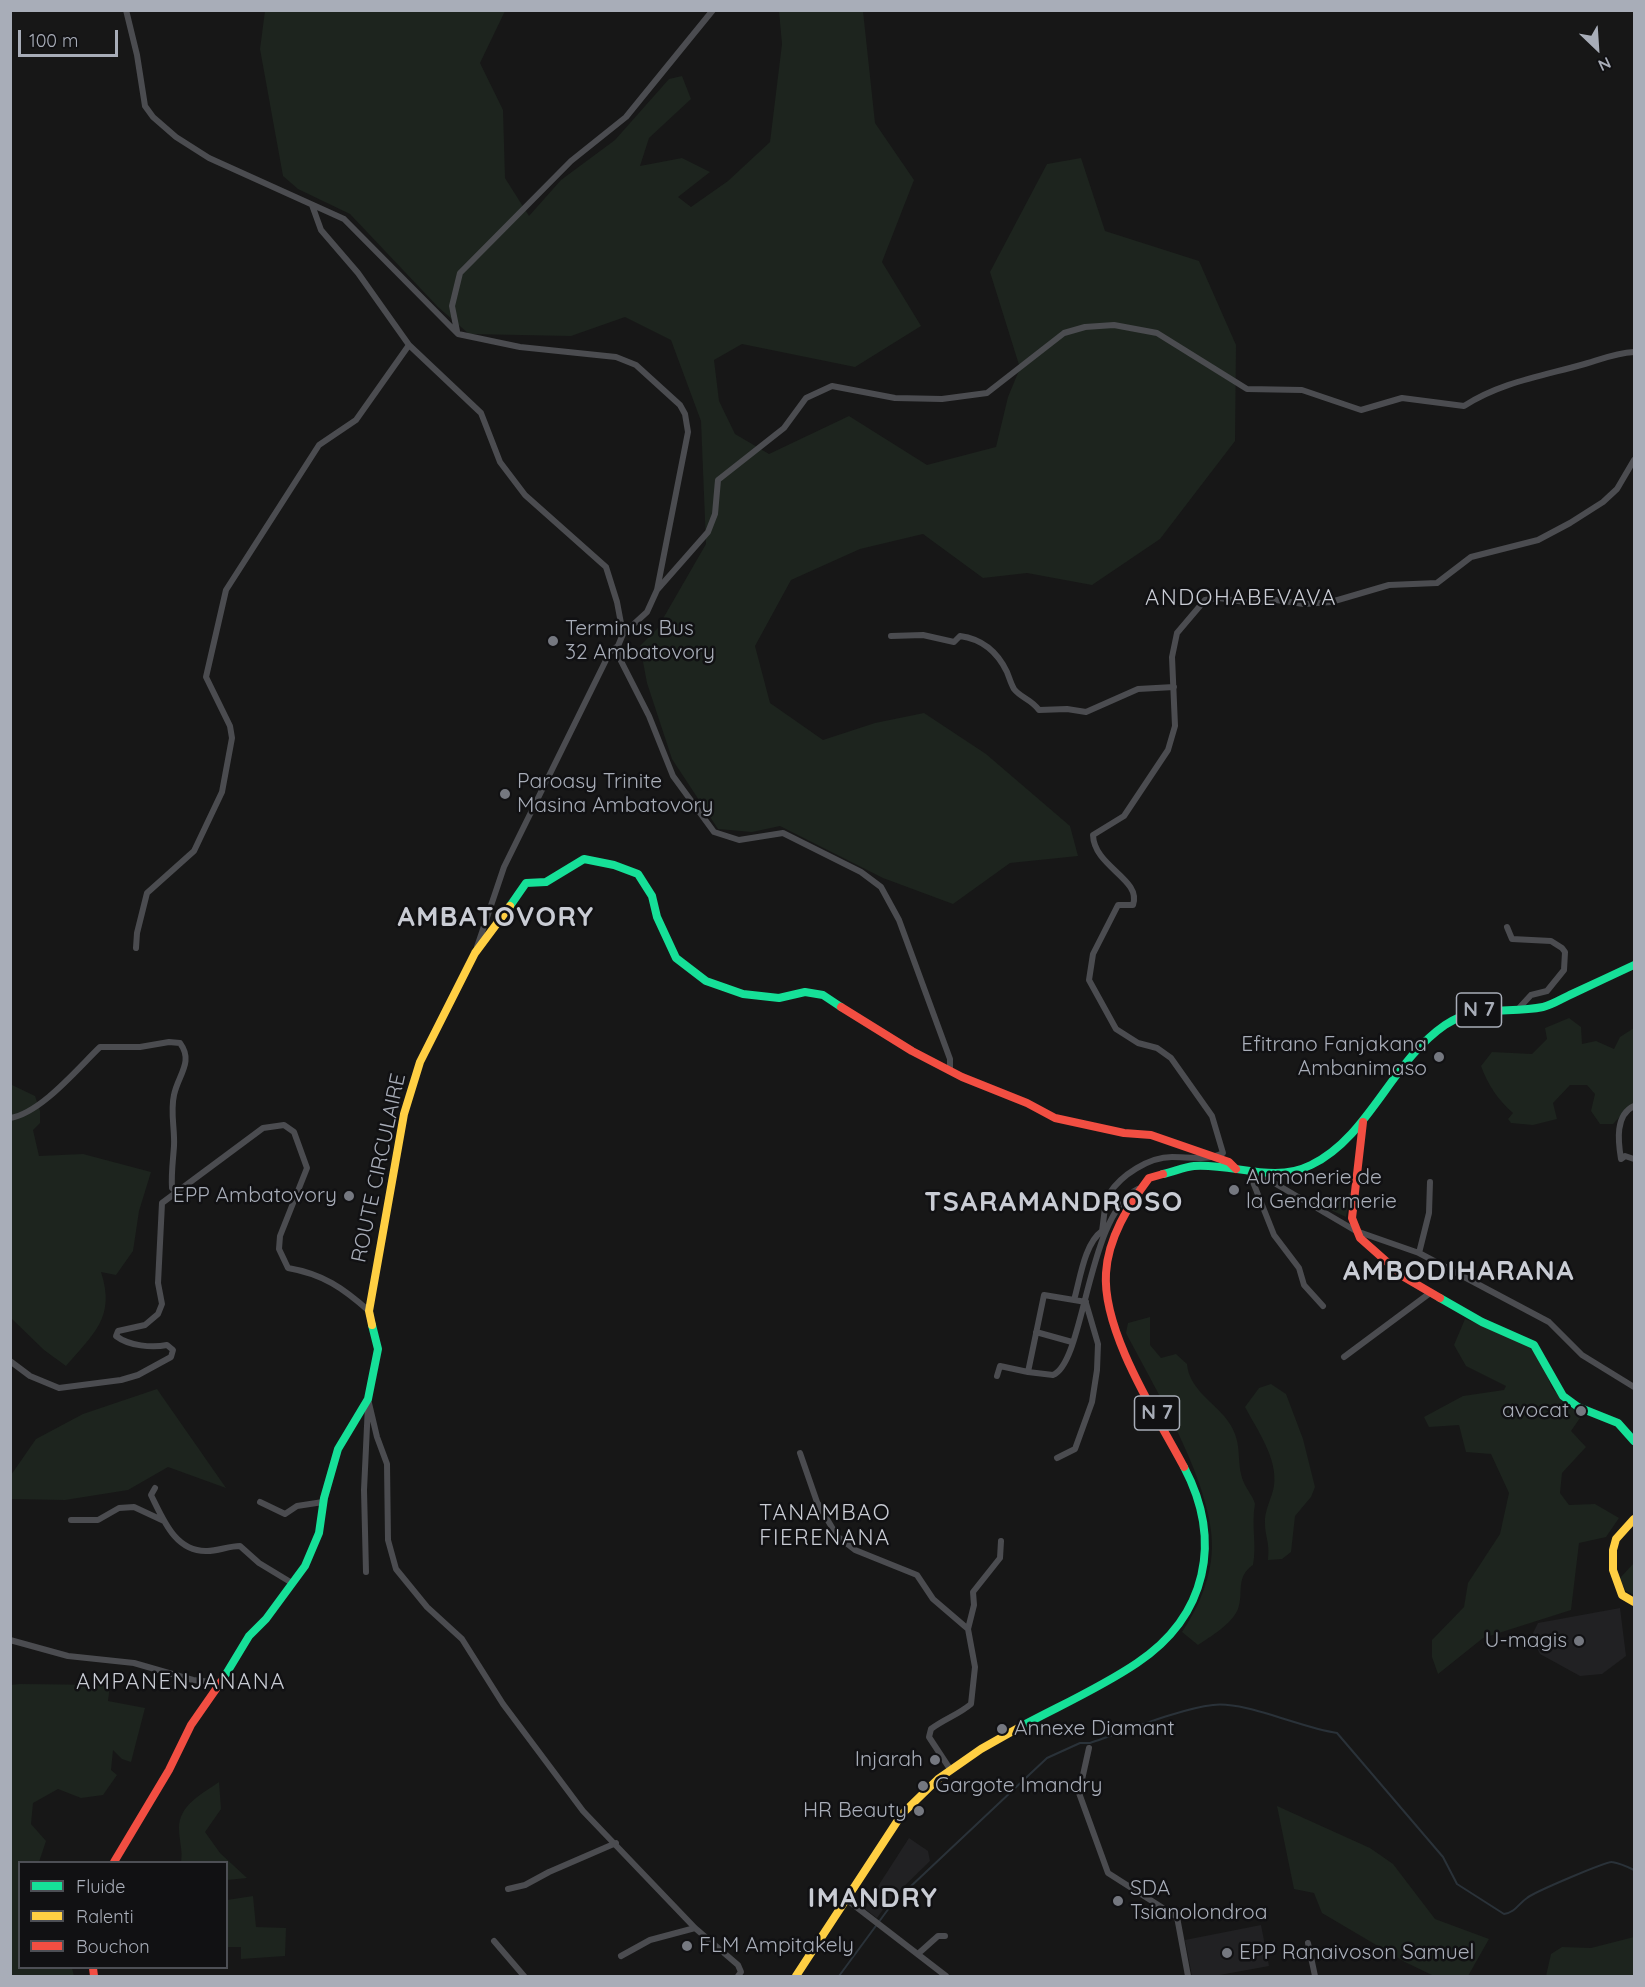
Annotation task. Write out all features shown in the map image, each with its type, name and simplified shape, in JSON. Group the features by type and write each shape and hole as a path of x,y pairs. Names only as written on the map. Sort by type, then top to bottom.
{"street":[{"path":"126,10 137,55 145,106 153,117 176,137 209,158 344,219 458,334 520,347 616,357 636,365 680,405 685,414 688,432 657,590 647,612 623,634 618,646 610,652 504,867 475,953"},
{"path":"458,334 454,324 452,306 460,273 571,160 626,117 712,10"},
{"path":"312,205 321,230 358,273 409,345 481,413 500,462 525,495 606,567 617,602 623,634"},
{"path":"657,590 708,532 715,514 718,480 784,428 806,398 832,386 895,398 942,399 987,393 1064,333 1085,327 1114,325 1157,333 1247,389 1302,390 1361,410 1402,398 1464,406 1478,396 1537,375 1618,353 1635,352"},
{"path":"136,948 137,933 147,893 194,852 222,792 231,732 206,677 226,590 319,445 356,420 409,345"},
{"path":"1214,1162 1223,1153 1212,1116 1171,1058 1157,1048 1138,1043 1116,1029 1089,980 1093,954 1118,905 1133,905 1136,897 1132,887 1103,861 1094,846 1093,836 1124,816 1168,750 1175,726 1173,657 1177,633 1205,600 1219,598 1251,603 1276,600 1304,604 1331,602 1389,585 1437,583 1471,557 1538,540 1570,523 1603,502 1617,489 1635,460"},
{"path":"891,636 923,635 954,642 960,636 976,638 997,655 1014,688 1021,696 1032,700 1039,710 1067,709 1086,712 1138,689 1173,687"},
{"path":"618,646 621,661 649,716 673,776 714,832 740,840 783,833 861,872 881,887 899,920 950,1059 950,1068 962,1077 1028,1103 1055,1118 1124,1133 1151,1135 1214,1162"},
{"name":"ROUTE CIRCULAIRE","path":"115,1861 169,1770 191,1725 221,1683 249,1636 305,1566 319,1533 324,1502 338,1449 368,1399 378,1349 369,1311 407,1103 420,1062 475,953 526,883 546,882 584,859 614,865 638,874 652,896 657,917 676,958 706,981 743,994 779,998 805,992 823,995 877,1031 950,1068"},
{"path":"1507,927 1512,939 1551,941 1564,952 1564,970 1546,991 1531,995 1520,1007"},
{"name":"N 7","path":"796,1977 902,1814 950,1769 981,1749 1105,1682 1146,1656 1179,1624 1194,1603 1203,1578 1205,1553 1199,1504 1194,1488 1126,1351 1111,1312 1106,1286 1110,1256 1117,1234 1130,1202 1149,1178 1179,1168 1214,1162 1259,1174 1294,1173 1312,1166 1344,1144 1363,1122 1398,1070 1429,1037 1448,1023 1479,1010 1544,1006 1559,1002 1616,972 1635,965"},
{"path":"1616,972 1635,972"},
{"path":"10,1118 27,1111 52,1093 100,1047 141,1047 169,1042 180,1043 186,1052 187,1060 174,1092 172,1107 174,1147 171,1172 172,1188 176,1192"},
{"path":"1635,1106 1626,1111 1622,1118 1619,1134 1621,1159 1625,1156 1635,1159"},
{"path":"1363,1122 1352,1218 1356,1231 1389,1266 1430,1293 1482,1322 1534,1345 1563,1396 1578,1407 1618,1423 1635,1442"},
{"path":"10,1361 30,1376 59,1388 121,1380 138,1375 171,1357 173,1350 167,1345 154,1347 122,1341 116,1334 118,1331 145,1325 158,1314 162,1304 158,1283 162,1203 263,1128 284,1125 294,1132 307,1168 279,1236 279,1249 288,1268 314,1272 348,1293 369,1311"},
{"path":"1074,1300 1088,1253 1097,1235 1102,1231 1108,1196 1122,1178 1142,1165 1168,1156 1214,1162"},
{"path":"1249,1172 1274,1236 1299,1268 1304,1285 1323,1306"},
{"path":"1259,1174 1356,1231 1419,1253 1549,1322 1582,1355 1635,1387"},
{"path":"1419,1253 1429,1213 1430,1182"},
{"path":"997,1376 1000,1366 1053,1375 1060,1372 1086,1302 1097,1255 1117,1206 1129,1194 1141,1188"},
{"path":"1344,1357 1430,1293"},
{"path":"1028,1372 1044,1295 1086,1302"},
{"path":"1057,1458 1075,1449 1092,1402 1098,1344 1086,1302"},
{"path":"1036,1332 1072,1342"},
{"path":"366,1572 363,1491 368,1399"},
{"path":"368,1399 387,1464 388,1540 396,1569 427,1607 462,1639 478,1668 583,1811 695,1928 738,1965 741,1972 738,1977"},
{"path":"800,1453 817,1502 837,1536 855,1550 917,1575 933,1599 968,1629"},
{"path":"155,1488 151,1495 164,1521 181,1544 207,1551 225,1546 240,1546 259,1563 292,1583"},
{"path":"260,1502 285,1514 297,1506 324,1502"},
{"path":"71,1520 98,1520 119,1508 134,1507 164,1521"},
{"path":"1635,1519 1616,1539 1613,1570 1622,1595 1635,1602"},
{"path":"950,1769 929,1737 931,1729 940,1722 958,1716 971,1704 975,1668 968,1629 974,1605 973,1592 1000,1558 1001,1541"},
{"path":"10,1640 68,1656 134,1663 193,1680 221,1683"},
{"path":"1089,1748 1079,1793 1108,1873 1177,1917 1188,1977"},
{"path":"508,1889 525,1885 616,1843"},
{"path":"846,1899 946,1976"},
{"path":"621,1956 650,1941 695,1928"},
{"path":"919,1953 938,1936 945,1936"},
{"path":"494,1941 524,1977"},
{"path":"1308,1943 1315,1977"}],"shaded area":[{"path":"265,11 505,11 480,63 503,110 505,178 529,216 561,180 615,140 669,79 682,76 691,99 649,138 640,166 682,158 710,172 678,197 691,207 728,181 770,142 782,44 779,11 863,11 875,123 914,180 882,262 921,326 855,367 742,344 714,360 719,401 735,434 769,454 849,416 927,465 996,447 1008,397 1020,368 990,272 1047,164 1081,158 1105,231 1199,261 1236,345 1235,441 1160,539 1092,585 1027,573 983,578 923,534 860,549 791,580 755,646 770,703 823,740 875,723 924,713 986,754 1070,826 1078,856 1010,863 953,904 883,878 780,826 752,832 718,829 672,759 647,683 640,646 657,629 706,544 701,421 671,340 625,317 571,336 469,334 438,307 350,214 298,189 283,176 260,49"},
{"path":"1569,1018 1581,1027 1582,1044 1596,1041 1614,1049 1620,1037 1634,1028 1634,1102 1613,1124 1600,1124 1591,1111 1595,1094 1587,1085 1570,1085 1553,1103 1557,1119 1533,1125 1511,1123 1508,1119 1513,1113 1494,1092 1481,1066 1492,1052 1532,1054 1547,1039 1545,1028"},
{"path":"10,1084 35,1096 40,1111 40,1123 33,1130 39,1156 83,1154 151,1172 139,1211 133,1251 116,1275 101,1272 106,1302 104,1314 93,1334 66,1366 44,1350 11,1318"},
{"path":"1351,1191 1346,1217 1324,1207 1347,1196"},
{"path":"1150,1317 1150,1345 1161,1358 1176,1354 1187,1364 1192,1380 1201,1393 1231,1425 1237,1442 1241,1474 1255,1504 1253,1565 1247,1570 1242,1580 1238,1609 1226,1625 1198,1645 1182,1632 1207,1581 1211,1561 1212,1535 1197,1476 1184,1444 1126,1333 1128,1323"},
{"path":"1465,1319 1528,1342 1544,1368 1552,1388 1566,1404 1582,1415 1571,1431 1586,1447 1562,1473 1560,1493 1569,1505 1595,1504 1619,1518 1606,1537 1579,1543 1571,1610 1483,1638 1438,1674 1432,1657 1432,1640 1464,1607 1468,1583 1500,1534 1509,1493 1491,1454 1466,1452 1459,1425 1429,1427 1424,1417 1463,1396 1504,1390 1506,1386 1466,1366 1454,1345"},
{"path":"1271,1384 1286,1394 1303,1439 1315,1487 1311,1497 1295,1516 1291,1552 1282,1559 1268,1560 1265,1518 1274,1486 1273,1465 1266,1445 1245,1407 1259,1388"},
{"path":"157,1389 226,1488 168,1467 128,1490 65,1500 11,1499 11,1475 36,1439 83,1414"},
{"path":"1634,1563 1634,1595 1626,1591 1619,1579"},
{"name":"U-magis","path":"1620,1608 1626,1656 1602,1674 1580,1676 1540,1654 1531,1637 1538,1623"},
{"path":"10,1685 110,1685 108,1701 145,1708 131,1762 122,1759 113,1750 111,1770 117,1775 103,1795 81,1798 58,1789 33,1803 31,1824 46,1841 39,1861 18,1861 18,1969 72,1969 74,1976 11,1976"},
{"path":"219,1782 221,1809 205,1832 220,1853 247,1878 228,1880 228,1861 181,1861 180,1820 187,1807"},
{"path":"1277,1806 1370,1848 1393,1864 1435,1919 1489,1939 1468,1976 1434,1976 1405,1962 1322,1913 1314,1893 1294,1889"},
{"path":"909,1838 928,1851 930,1861 890,1900 877,1918 864,1908"},
{"path":"253,1896 256,1927 286,1928 285,1956 241,1959 241,1947 228,1947 228,1900"},
{"name":"EPP Ranaivoson Samuel","path":"1261,1925 1269,1966 1214,1976 1192,1976 1185,1940"},
{"path":"1634,1937 1634,1976 1546,1976 1551,1954 1562,1947 1591,1948"}],"waterway":[{"path":"839,1976 892,1904 1047,1758 1080,1743 1090,1743 1168,1716 1213,1705 1241,1707 1337,1733 1443,1857 1457,1884 1504,1914 1511,1912 1527,1898 1542,1890 1607,1863 1612,1862 1634,1870"}],"traffic: fast":[{"path":"510,906 526,883 546,882 584,859 614,865 638,874 652,896 657,917 676,958 706,981 743,994 779,998 805,992 823,995 841,1007"},
{"path":"1163,1174 1194,1166 1282,1173 1311,1165 1349,1137 1409,1059 1426,1040 1445,1025 1469,1014 1546,1006 1634,965"},
{"path":"1440,1298 1482,1322 1534,1345 1563,1396 1578,1407 1618,1423 1634,1441"},
{"path":"223,1679 249,1636 266,1619 305,1566 319,1533 324,1498 338,1449 368,1399 378,1349 372,1325"},
{"path":"1020,1727 1094,1689 1137,1663 1161,1644 1179,1623 1193,1600 1201,1575 1205,1549 1203,1522 1196,1495 1184,1467"}],"traffic: slow":[{"path":"372,1325 369,1311 404,1114 420,1062 475,953 510,906"},
{"path":"1634,1519 1616,1539 1613,1550 1613,1570 1622,1595 1634,1602"},
{"path":"796,1976 902,1814 938,1779 981,1749 1020,1727"}],"traffic: jam":[{"path":"841,1007 912,1051 962,1077 1027,1103 1055,1118 1124,1133 1151,1135 1229,1162 1236,1169"},
{"path":"1363,1122 1352,1218 1360,1238 1404,1277 1440,1298"},
{"path":"1163,1174 1149,1178 1120,1223 1108,1260 1107,1296 1113,1321 1133,1373 1184,1467"},
{"path":"115,1861 169,1770 191,1725 223,1679"},
{"path":"93,1969 94,1976"}],"place":[{"name":"Terminus Bus 32 Ambatovory","path":"553,641"},
{"name":"Paroasy Trinite Masina Ambatovory","path":"505,794"},
{"name":"Efitrano Fanjakana Ambanimaso","path":"1439,1057"},
{"name":"Aumonerie de la Gendarmerie","path":"1234,1190"},
{"name":"EPP Ambatovory","path":"349,1196"},
{"name":"avocat","path":"1581,1411"},
{"name":"U-magis","path":"1579,1641"},
{"name":"Annexe Diamant","path":"1002,1729"},
{"name":"Injarah","path":"935,1760"},
{"name":"Gargote Imandry","path":"923,1786"},
{"name":"HR Beauty","path":"919,1811"},
{"name":"SDA Tsianolondroa","path":"1118,1901"},
{"name":"FLM Ampitakely","path":"687,1946"},
{"name":"EPP Ranaivoson Samuel","path":"1227,1953"}],"district":[{"name":"ANDOHABEVAVA","path":"1241,598"},
{"name":"AMBATOVORY","path":"496,918"},
{"name":"TSARAMANDROSO","path":"1054,1203"},
{"name":"AMBODIHARANA","path":"1459,1272"},
{"name":"TANAMBAO FIERENANA","path":"825,1526"},
{"name":"AMPANENJANANA","path":"181,1682"},
{"name":"IMANDRY","path":"873,1899"}]}
